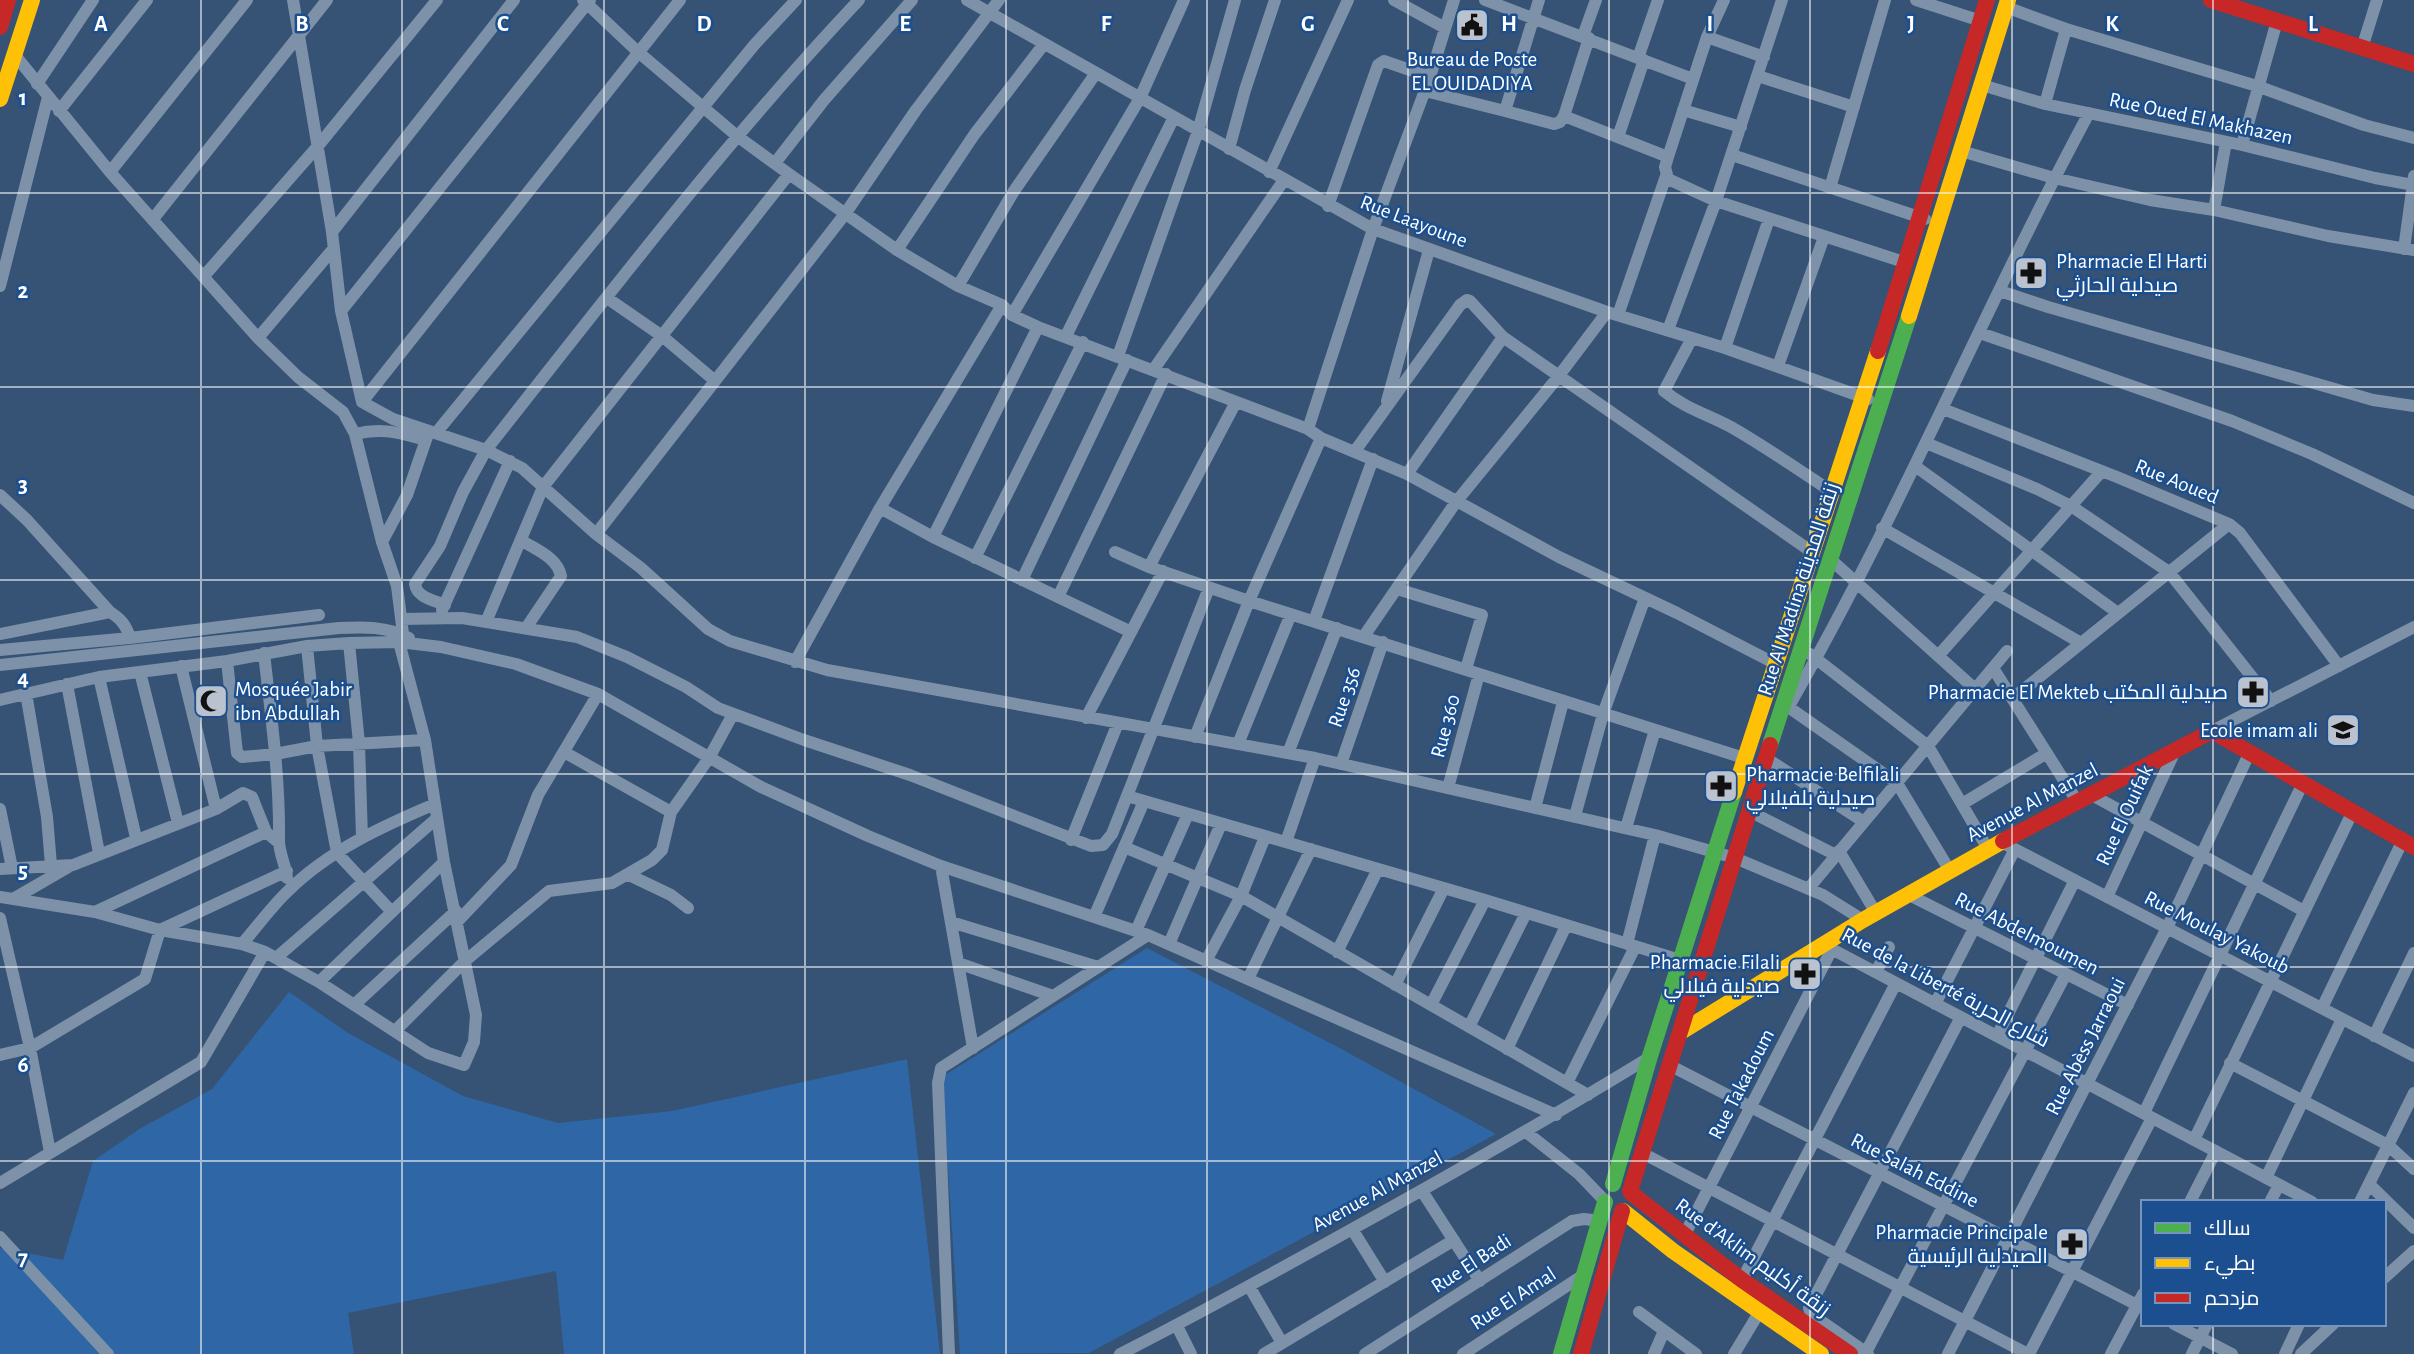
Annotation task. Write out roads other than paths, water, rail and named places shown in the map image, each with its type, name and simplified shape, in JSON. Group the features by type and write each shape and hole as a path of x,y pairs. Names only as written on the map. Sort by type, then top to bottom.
{"main road":[{"path":"0,27 8,0"},
{"path":"0,99 32,0"},
{"name":"Rue Al Madina زنقة المدينة","path":"1560,1354 1680,960 1774,663 1921,218 1987,0"},
{"path":"2211,0 2277,21 2414,51"},
{"path":"2253,0 2414,64"},
{"name":"Rue Al Madina زنقة المدينة","path":"1631,1192 1774,731 1786,705 1829,558 1939,224 2007,3"},
{"path":"2212,731 2409,844"},
{"name":"Avenue Al Manzel","path":"1681,1032 1950,871 2002,847 2084,798 2212,731"},
{"path":"1581,1354 1623,1211 1632,1202 1631,1192 1625,1185 1608,1193 1613,1211 1623,1211"},
{"name":"Rue d’Aklim زنقة أكليم","path":"1631,1192 1742,1280 1862,1354"},
{"name":"Rue d’Aklim زنقة أكليم","path":"1623,1211 1673,1251 1814,1352"}],"street":[{"path":"37,84 93,0"},
{"path":"60,111 147,0"},
{"path":"110,172 247,0"},
{"path":"293,0 334,248 341,311 362,402 431,435 486,450 510,461 596,534 641,568 708,629 730,641 828,670 1315,758 1655,835 1735,858 1870,917"},
{"path":"153,219 327,0"},
{"path":"204,276 318,146 437,0"},
{"path":"331,232 514,0"},
{"path":"362,402 680,0"},
{"path":"382,542 407,495 431,435 704,108 754,44 796,0"},
{"path":"445,605 421,596 415,584 440,546 463,492 486,450 737,136 859,0"},
{"path":"775,163 824,100 912,0"},
{"name":"Rue Laayoune","path":"967,0 1373,229 1612,314 1778,366 1880,404"},
{"path":"596,534 845,214 916,110 999,0"},
{"path":"1012,316 1140,98 1184,0"},
{"path":"1022,580 1122,358 1198,131 1235,0"},
{"path":"1229,149 1245,90 1276,0"},
{"path":"1269,172 1348,0"},
{"path":"1394,0 1445,28"},
{"path":"1308,429 1373,229 1430,76 1454,0"},
{"path":"1485,0 1693,79"},
{"path":"1505,111 1539,0"},
{"path":"1424,91 1553,124 1560,122 1564,116 1596,0"},
{"path":"1618,137 1658,0"},
{"path":"1364,636 1456,502 1612,314 1666,176 1665,167 1693,79 1707,37 1724,0"},
{"path":"1668,330 1732,155 1782,0"},
{"path":"1830,188 1885,0"},
{"path":"1916,0 1981,20"},
{"path":"2364,42 2377,0"},
{"path":"341,311 586,1 637,51 737,136 897,250 958,286 1002,304 1012,316 1038,327 1308,429 1321,438 1407,474 1559,557 1774,663"},
{"path":"2007,3 2066,29 2257,86 2364,125 2414,138"},
{"path":"2242,145 2277,21"},
{"path":"2045,104 2066,29"},
{"path":"1707,37 1764,57"},
{"path":"897,250 974,135 1044,44"},
{"path":"6,898 95,912 160,930 242,944 271,955 318,982 428,1053 464,1065 474,1042 476,1015 436,819 425,740 401,638 397,586 382,542 355,434 343,412 298,377 258,338 110,172 14,54"},
{"path":"1328,206 1378,65 1384,61 1430,76"},
{"path":"958,286 1014,191 1096,73"},
{"path":"1758,76 1854,107"},
{"name":"Rue Oued El Makhazen","path":"1982,85 2045,104 2413,182"},
{"path":"0,286 48,97"},
{"path":"1683,110 1741,127"},
{"path":"1950,871 1897,783 1786,705 1815,658 1855,582 1943,409 2054,178 2089,113"},
{"path":"1564,116 1668,157"},
{"path":"1066,336 1174,117"},
{"path":"2214,210 2226,142"},
{"path":"1961,151 2054,178 2150,200 2214,210 2328,236 2409,249 2413,182"},
{"path":"1732,155 1939,224"},
{"path":"486,622 543,487 789,174"},
{"path":"1666,176 1716,201 1906,263"},
{"path":"1058,597 1160,371 1284,180"},
{"path":"1725,348 1769,219"},
{"path":"1778,366 1824,237"},
{"path":"258,338 334,248"},
{"path":"1385,408 1429,250"},
{"path":"2000,291 2373,400 2414,406"},
{"path":"607,298 663,336 714,380"},
{"path":"1354,451 1463,301 1470,301 1503,337 1812,552"},
{"path":"795,662 880,508 1002,304"},
{"path":"933,537 1038,327"},
{"path":"1980,333 2232,421 2312,454 2414,503"},
{"path":"1407,474 1503,337"},
{"path":"1692,338 1664,391 1681,405 1733,428 1832,492"},
{"path":"975,558 1083,342"},
{"path":"1149,567 1236,402"},
{"name":"Rue Aoued","path":"1943,409 2229,524 2240,533 2339,666"},
{"path":"355,434 377,430 431,435"},
{"path":"1195,737 1249,601 1321,438"},
{"path":"1926,443 2071,506 2169,572 2271,701"},
{"path":"1314,621 1373,459"},
{"path":"439,618 510,461"},
{"path":"1914,466 2118,613"},
{"path":"1938,656 2102,471"},
{"path":"0,495 27,520 110,612 120,618 130,638"},
{"path":"880,508 975,558 1129,632"},
{"path":"2013,698 2229,524"},
{"path":"1882,528 2081,643"},
{"path":"521,540 558,565 561,576 526,628"},
{"path":"1115,552 1209,588 1744,758"},
{"path":"1829,558 1975,689"},
{"path":"1086,718 1163,571"},
{"path":"397,586 415,584"},
{"path":"401,619 462,618 577,637 627,657 686,687 718,708 910,775 1091,846 1103,845 1108,841 1209,588"},
{"path":"1398,589 1482,615 1466,669"},
{"path":"1575,816 1603,714 1645,598"},
{"path":"0,634 110,612"},
{"path":"1238,744 1291,614"},
{"path":"0,650 130,638 318,615"},
{"path":"0,665 339,628 376,628 416,644 516,664 598,694 761,787 941,866 1142,933 1556,1115"},
{"path":"1288,753 1337,628"},
{"name":"Avenue Al Manzel","path":"2212,731 2413,629"},
{"path":"0,700 99,677 227,661 307,646 401,638"},
{"name":"Rue 356","path":"1341,764 1383,642"},
{"path":"349,643 359,743 362,838"},
{"path":"307,646 317,746 337,853 392,912"},
{"path":"1801,647 1928,746 1962,804 2002,847 1975,929 1935,1004"},
{"path":"1808,889 2007,651"},
{"path":"264,653 281,828 279,843 289,890"},
{"path":"227,661 237,753 242,757 317,746 425,740"},
{"path":"181,666 216,809"},
{"path":"1993,668 2047,753 2084,798 2143,823 2304,911"},
{"path":"139,671 178,823"},
{"name":"Rue 360","path":"1448,788 1479,674"},
{"path":"99,677 136,838"},
{"path":"67,684 99,853"},
{"path":"26,693 47,817 51,865"},
{"path":"354,1005 457,916 511,865 538,795 598,694"},
{"path":"1535,808 1563,702"},
{"path":"395,1031 465,961 549,891 600,885 629,875 652,860 662,850 671,812 709,758 733,714"},
{"path":"1072,839 1118,723"},
{"path":"1626,828 1655,730"},
{"name":"Rue El Ouifak","path":"2107,897 2176,750"},
{"path":"564,752 671,812"},
{"name":"Rue Abèss Jarraoui","path":"1948,1354 2167,928 2250,752"},
{"path":"1962,804 2047,753"},
{"path":"1286,842 1315,758"},
{"path":"1766,758 1864,822"},
{"path":"1644,1154 2029,1354 2148,1115 2219,955 2303,783"},
{"path":"6,898 99,853 216,809 243,793 252,797 267,832 279,843"},
{"path":"1127,796 1680,960"},
{"path":"1094,917 1144,801"},
{"path":"242,944 289,890 337,853 362,838 435,804"},
{"path":"0,809 6,869 73,865"},
{"path":"1749,811 1838,853 1870,917"},
{"path":"2194,1140 2353,811"},
{"path":"949,1354 939,1075 941,1068 1098,967 1142,933 1165,865 1188,814"},
{"path":"0,1183 201,1062 271,955 436,819"},
{"path":"1169,944 1221,824"},
{"path":"95,912 267,832"},
{"path":"1567,1083 1631,946 1655,835"},
{"path":"1206,961 1241,896 1265,836"},
{"path":"2322,1008 2409,844"},
{"name":"Rue Moulay Yakoub","path":"2002,847 2075,880 2414,1056"},
{"path":"1124,848 1241,896 1588,1095"},
{"path":"1248,979 1311,849"},
{"path":"318,982 444,862"},
{"path":"941,866 972,1048"},
{"path":"1337,952 1378,869"},
{"path":"0,1055 30,1048 145,979 160,930 287,871"},
{"path":"629,875 671,895 688,908"},
{"path":"1997,1036 2075,880"},
{"path":"1395,985 1444,888"},
{"name":"Rue Abdelmoumen","path":"1909,895 2128,1005"},
{"path":"1431,1005 1485,900"},
{"path":"1469,1027 1526,913"},
{"path":"0,918 30,1048 50,1152"},
{"path":"951,922 1098,967"},
{"path":"1507,1049 1566,926"},
{"name":"Rue de la Liberté شارع الحرية","path":"1827,946 2308,1200"},
{"name":"Rue Takadoum","path":"1684,1236 1751,1107 1827,946"},
{"path":"1876,972 1889,947"},
{"path":"2374,1036 2414,953"},
{"path":"958,963 1053,996"},
{"path":"1961,1017 1808,1310 1862,1354 1944,1207 2066,974"},
{"path":"1742,1280 1896,983"},
{"path":"2266,1178 2343,1019"},
{"name":"Avenue Al Manzel","path":"1120,1354 1177,1326 1423,1191 1556,1115 1650,1056"},
{"path":"2230,1063 2388,1145 2414,1169"},
{"name":"Rue Salah Eddine","path":"1671,1066 2072,1272 2141,1302"},
{"path":"2361,1200 2412,1102"},
{"path":"1526,1132 1608,1193"},
{"path":"2191,1200 2216,1151"},
{"path":"2369,1184 2385,1200"},
{"path":"2271,1200 2279,1185"},
{"path":"1423,1191 1480,1281"},
{"path":"2386,1201 2414,1228"},
{"name":"Rue El Badi","path":"1365,1354 1572,1221 1601,1220"},
{"path":"1352,1229 1385,1282"},
{"path":"0,1237 108,1354"},
{"path":"1264,1354 1454,1240"},
{"path":"2386,1276 2414,1251"},
{"name":"Rue El Amal","path":"1463,1354 1585,1274"},
{"path":"1249,1286 1282,1343"},
{"path":"2111,1354 2141,1302"},
{"path":"1734,1354 1760,1311"},
{"path":"1639,1312 1696,1354"},
{"path":"1177,1326 1191,1354"},
{"path":"2179,1326 2232,1354"},
{"path":"2192,1354 2206,1326"},
{"path":"2285,1354 2298,1326"},
{"path":"2301,1354 2331,1326"},
{"path":"1654,1354 1664,1331"}],"place":[{"name":"Bureau de Poste EL OUIDADIYA","path":"1472,25"},
{"name":"Pharmacie El Harti صيدلية الحارثي","path":"2031,273"},
{"name":"Pharmacie El Mekteb صيدلية المكتب","path":"2253,692"},
{"name":"Mosquée Jabir ibn Abdullah","path":"211,701"},
{"name":"Ecole imam ali","path":"2343,730"},
{"name":"Pharmacie Belfilali صيدلية بلفيلالي","path":"1721,786"},
{"name":"Pharmacie Filali صيدلية فيلالي","path":"1805,974"},
{"name":"Pharmacie Principale الصيدلية الرئيسية","path":"2072,1244"}]}
